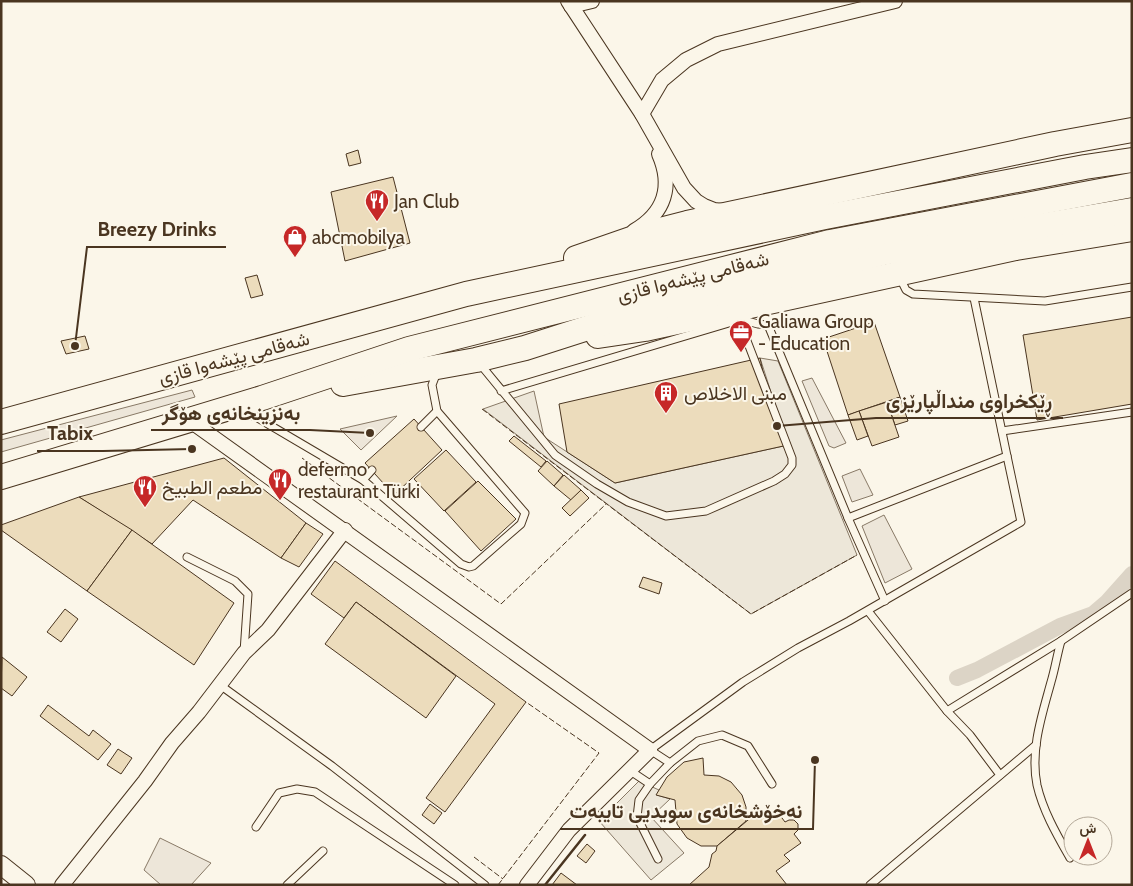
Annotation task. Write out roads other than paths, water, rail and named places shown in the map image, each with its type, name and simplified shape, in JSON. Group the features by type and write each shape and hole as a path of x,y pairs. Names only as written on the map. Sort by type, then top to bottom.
{"highway":[{"name":"شەقامی پێشەوا قازی","path":"1,422 466,294 609,246 687,223 1055,144 1132,130"},
{"name":"شەقامی پێشەوا قازی","path":"466,294 825,217 1075,169 1132,160"},
{"name":"شەقامی پێشەوا قازی","path":"1,477 218,412 409,349 830,242 1132,185"},
{"name":"شەقامی پێشەوا قازی","path":"262,398 476,360 525,348 628,315 883,253 1132,210"},
{"path":"525,348 730,316 898,273 1016,248 1132,229"}],"street":[{"path":"592,1 570,4 642,114 684,188 696,200 714,210 738,212"},
{"path":"642,114 662,80 686,60 718,44 895,1"},
{"path":"609,246 643,226 655,215 661,205 664,194 665,180 662,161 642,114"},
{"path":"189,420 650,750 569,830 527,885"},
{"path":"62,885 145,781 172,743 199,712 244,653 268,630 345,530"},
{"path":"1,865 26,885"}],"lane":[{"path":"898,273 904,287 910,293 974,298 1045,301 1132,286"},
{"path":"670,763 650,750 743,682 798,648 885,601 1021,522 974,298"},
{"path":"501,391 730,316 768,325 848,518 885,601"},
{"path":"476,360 555,455 597,484 628,502 666,516 706,511 774,481 785,474 792,465 792,458 730,316"},
{"path":"218,412 237,412 256,417 363,480 465,566 469,567 477,565 521,524 524,517 523,510 437,411 432,385 435,374 442,366"},
{"path":"421,427 437,411"},
{"path":"1002,430 1132,412"},
{"path":"848,518 1006,456"},
{"path":"363,480 372,470"},
{"path":"188,557 235,581 248,594 244,653"},
{"path":"948,711 1060,641 1132,593"},
{"path":"868,610 948,711 970,735 1000,775"},
{"path":"1060,641 1036,745 1037,783 1040,797 1063,846"},
{"path":"220,685 332,766 485,885"},
{"path":"658,859 637,817 639,800 650,784 670,763 698,741 722,735 748,746 772,784"},
{"path":"870,885 1036,745"},
{"path":"629,770 650,784"},
{"path":"256,826 279,793 297,789 315,792 454,885"},
{"path":"287,885 323,851"}],"waterway":[{"path":"957,678 977,670 1060,626 1093,614 1107,602 1132,574"}],"place":[{"name":"Jan Club","path":"377,222"},
{"name":"abcmobilya","path":"295,258"},
{"name":"Breezy Drinks","path":"75,346"},
{"name":"Galiawa Group - Education","path":"741,353"},
{"name":"مبنى الاخلاص","path":"666,414"},
{"name":"ڕێکخراوی منداڵپارێزی","path":"777,426"},
{"name":"بەنزینخانەی هۆگر","path":"370,433"},
{"name":"Tabix","path":"192,449"},
{"name":"defermo restaurant Türki","path":"280,501"},
{"name":"مطعم الطبيخ","path":"145,508"},
{"name":"نەخۆشخانەی سویدیی تایبەت","path":"815,760"}]}
